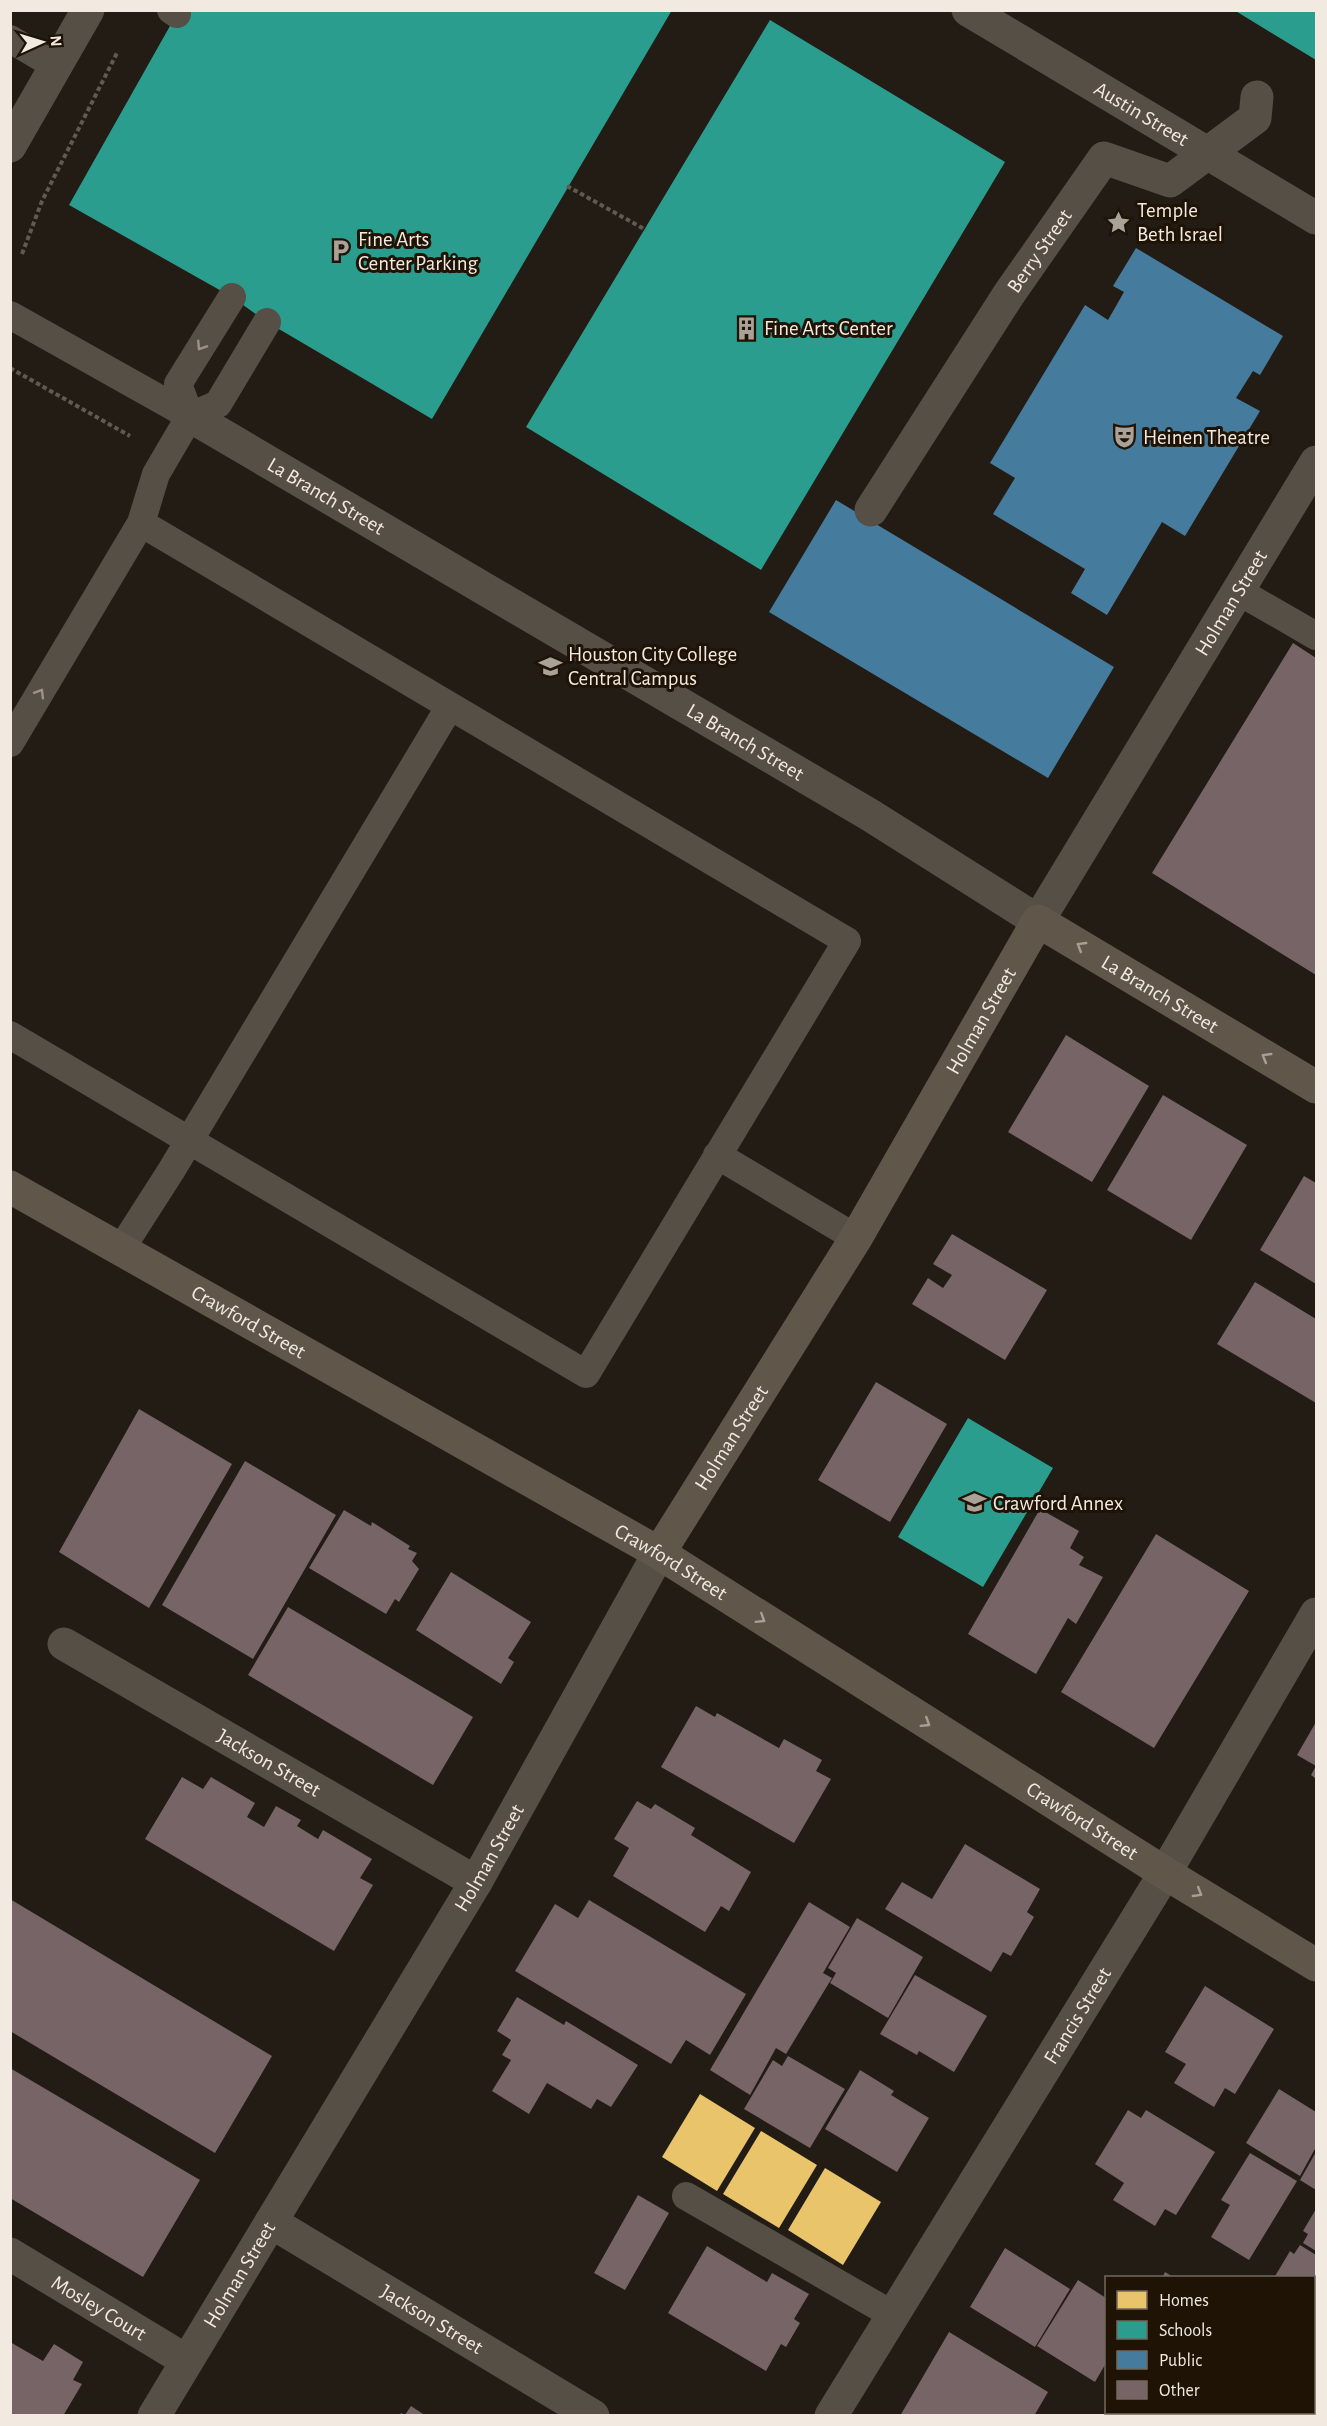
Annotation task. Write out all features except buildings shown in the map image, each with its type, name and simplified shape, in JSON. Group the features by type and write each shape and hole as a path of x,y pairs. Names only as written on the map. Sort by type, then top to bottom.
{"main road":[{"name":"La Branch Street","path":"1038,921 1317,1087"},
{"name":"Holman Street","path":"658,1553 856,1238 1038,921"},
{"name":"Crawford Street","path":"10,1187 658,1553 1165,1874 1317,1965"}],"street":[{"path":"10,146 87,10"},
{"name":"Austin Street","path":"968,10 1317,218"},
{"name":"Berry Street","path":"871,510 1009,294 1104,158 1170,181 1255,118 1257,98"},
{"name":"La Branch Street","path":"190,417 870,815 1038,921"},
{"name":"Holman Street","path":"1038,921 1317,462"},
{"name":"Holman Street","path":"154,2415 476,1882 658,1553"},
{"name":"Francis Street","path":"831,2415 1165,1874 1317,1614"},
{"name":"Jackson Street","path":"64,1644 476,1882"},
{"name":"Jackson Street","path":"271,2222 593,2415"},
{"name":"Mosley Court","path":"10,2254 188,2361"}],"lane":[{"path":"10,39 54,65"},
{"path":"190,417 178,384 232,297"},
{"name":"La Branch Street","path":"10,315 190,417"},
{"path":"10,743 141,523 156,474 190,417 218,404 267,322"},
{"path":"10,1035 586,1374 847,941 141,523"},
{"path":"1238,591 1317,636"},
{"path":"121,1249 190,1140 450,706"},
{"path":"717,1155 856,1238"},
{"path":"686,2196 893,2315"}],"path":[{"path":"22,254 42,201 122,42"},
{"path":"567,186 646,230"}],"place":[{"name":"Temple Beth Israel","path":"1119,222"},
{"name":"Fine Arts Center Parking","path":"340,251"},
{"name":"Fine Arts Center","path":"746,328"},
{"name":"Heinen Theatre","path":"1125,437"},
{"name":"Houston City College Central Campus","path":"550,666"},
{"name":"Crawford Annex","path":"975,1503"}]}
